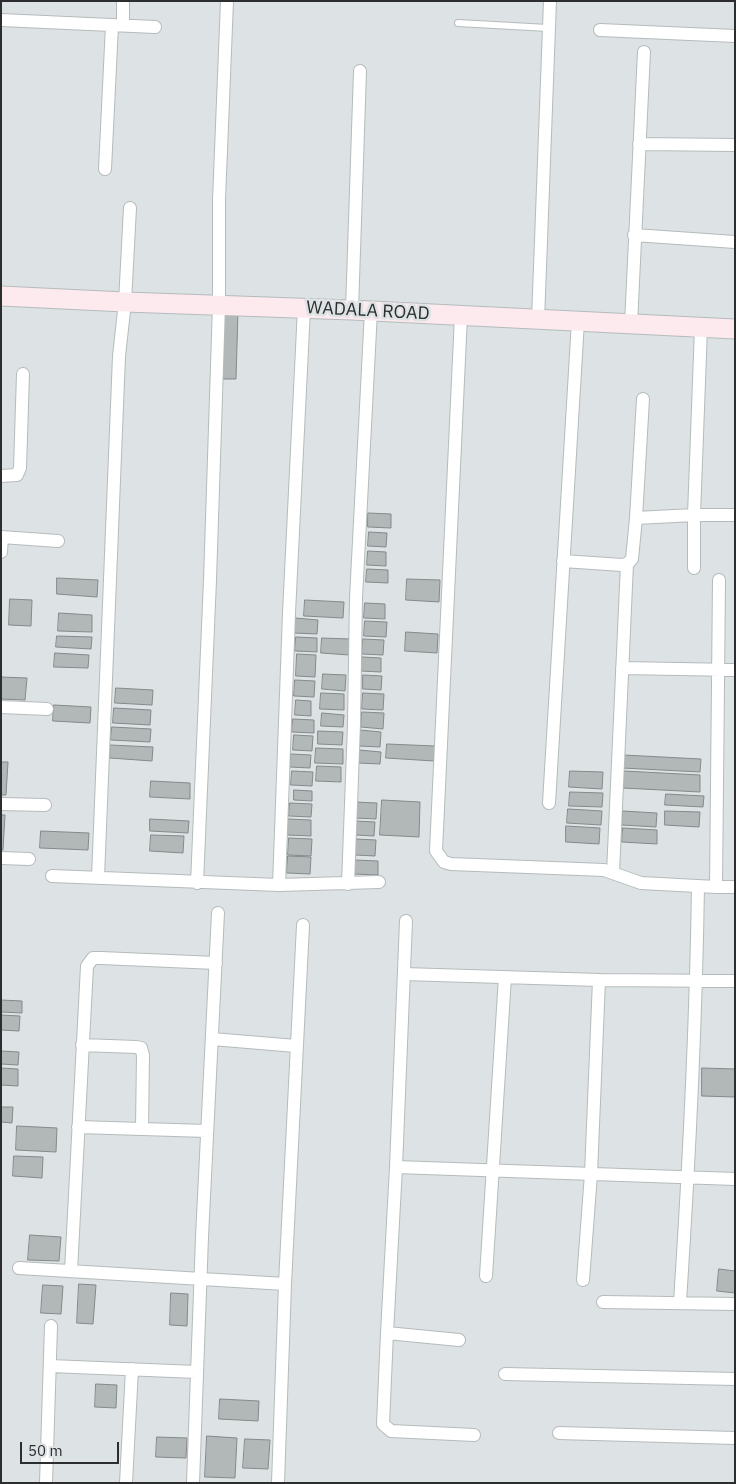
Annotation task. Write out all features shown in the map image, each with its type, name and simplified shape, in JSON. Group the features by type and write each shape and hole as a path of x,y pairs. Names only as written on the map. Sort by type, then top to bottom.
{"street":[{"path":"105,169 117,25 123,1"},
{"path":"196,883 209,590 219,305 219,200 227,1"},
{"path":"538,320 550,1"},
{"path":"1,20 155,27"},
{"path":"600,30 735,36"},
{"path":"631,324 644,52"},
{"path":"352,310 360,71"},
{"path":"639,144 735,145"},
{"path":"98,877 119,366 126,302 130,208"},
{"path":"634,235 735,242"},
{"name":"WADALA ROAD","path":"1,296 352,310 735,329"},
{"path":"280,885 289,613 304,308"},
{"path":"348,884 354,724 356,598 371,311"},
{"path":"461,316 436,852 444,862 451,864 604,870 641,883 735,887"},
{"path":"549,803 578,322"},
{"path":"694,568 700,328"},
{"path":"1,476 18,475 20,468 23,374"},
{"path":"563,561 622,565 627,564 632,559 643,399"},
{"path":"636,518 735,515"},
{"path":"1,552 2,537 58,541"},
{"path":"613,874 627,564"},
{"path":"716,887 719,580"},
{"path":"622,668 735,670"},
{"path":"1,707 46,709"},
{"path":"1,804 45,805"},
{"path":"1,858 29,859"},
{"path":"52,876 280,885 379,882"},
{"path":"680,1302 697,981 698,886"},
{"path":"193,1483 200,1279 218,913"},
{"path":"406,921 383,1424 391,1430 474,1435"},
{"path":"278,1483 285,1284 303,924"},
{"path":"71,1271 87,966 93,958 216,963"},
{"path":"404,974 599,980 735,981"},
{"path":"486,1276 505,977"},
{"path":"583,1280 591,1174 599,980"},
{"path":"212,1039 296,1046"},
{"path":"82,1044 141,1048 144,1056 142,1129"},
{"path":"78,1128 207,1131"},
{"path":"396,1167 735,1179"},
{"path":"19,1268 285,1284"},
{"path":"603,1302 735,1304"},
{"path":"46,1483 51,1326"},
{"path":"387,1333 459,1340"},
{"path":"50,1366 197,1372"},
{"path":"126,1483 132,1369"},
{"path":"505,1374 735,1379"},
{"path":"559,1433 735,1438"}],"lane":[{"path":"458,23 548,28"}],"building":[{"path":"224,312 238,312 236,379 222,379"},
{"path":"368,513 391,514 391,528 368,527"},
{"path":"369,532 387,533 386,547 368,546"},
{"path":"368,551 386,552 386,566 367,565"},
{"path":"367,569 388,570 388,583 366,582"},
{"path":"57,578 98,580 97,597 57,594"},
{"path":"407,579 440,580 439,602 406,600"},
{"path":"10,599 32,600 31,626 9,625"},
{"path":"305,600 344,602 343,618 304,616"},
{"path":"365,603 385,604 385,619 364,618"},
{"path":"59,613 92,615 92,632 58,631"},
{"path":"295,618 318,620 317,634 294,633"},
{"path":"365,621 387,622 386,637 364,636"},
{"path":"406,632 438,634 437,653 405,651"},
{"path":"57,636 92,637 91,649 56,647"},
{"path":"296,637 317,638 317,652 295,651"},
{"path":"322,638 350,639 349,655 321,653"},
{"path":"363,639 384,640 383,655 362,654"},
{"path":"55,653 89,655 88,668 54,667"},
{"path":"297,654 316,655 315,677 296,676"},
{"path":"362,657 381,658 381,672 361,671"},
{"path":"323,674 346,675 345,691 322,689"},
{"path":"363,675 382,676 381,690 363,689"},
{"path":"1,677 27,678 25,700 1,699"},
{"path":"295,680 315,681 314,697 294,696"},
{"path":"116,688 153,690 152,705 115,703"},
{"path":"321,693 344,694 344,710 320,709"},
{"path":"363,693 384,694 383,710 362,709"},
{"path":"296,700 311,701 311,716 295,715"},
{"path":"54,705 91,707 90,723 53,721"},
{"path":"114,708 151,710 150,725 113,723"},
{"path":"362,712 384,713 383,729 361,727"},
{"path":"322,713 344,715 343,727 321,726"},
{"path":"293,719 314,720 314,733 292,732"},
{"path":"112,727 151,729 150,742 111,740"},
{"path":"360,730 381,732 380,747 359,746"},
{"path":"318,731 343,732 342,745 318,744"},
{"path":"294,735 313,736 312,751 293,750"},
{"path":"387,744 435,746 434,761 386,758"},
{"path":"110,745 153,747 152,761 110,758"},
{"path":"316,748 343,749 343,764 315,763"},
{"path":"359,750 381,752 380,764 358,763"},
{"path":"291,754 311,755 310,768 290,767"},
{"path":"623,755 701,759 700,772 622,768"},
{"path":"1,762 8,762 6,795 1,795"},
{"path":"317,766 341,767 341,782 316,781"},
{"path":"292,771 313,772 312,786 291,785"},
{"path":"570,771 603,772 602,789 569,787"},
{"path":"624,771 700,775 700,792 623,788"},
{"path":"151,781 190,783 190,799 150,797"},
{"path":"294,790 312,791 312,801 294,800"},
{"path":"570,792 603,793 602,807 569,806"},
{"path":"666,794 704,796 703,807 665,805"},
{"path":"382,800 420,802 419,837 380,835"},
{"path":"355,802 377,803 376,819 355,818"},
{"path":"290,803 312,804 311,817 289,816"},
{"path":"568,809 602,811 601,825 567,823"},
{"path":"623,811 657,813 656,827 622,825"},
{"path":"665,811 700,812 699,827 665,825"},
{"path":"1,815 5,815 3,850 1,850"},
{"path":"150,819 189,821 188,833 150,831"},
{"path":"288,819 311,820 311,836 287,835"},
{"path":"356,821 375,822 374,836 356,835"},
{"path":"566,826 600,828 599,844 566,842"},
{"path":"623,828 657,830 657,844 622,842"},
{"path":"41,831 89,833 88,850 40,848"},
{"path":"151,835 184,836 183,853 150,851"},
{"path":"289,838 312,839 311,856 288,855"},
{"path":"356,839 376,840 375,856 355,855"},
{"path":"288,856 311,857 310,874 287,873"},
{"path":"355,860 378,861 378,875 354,874"},
{"path":"1,1000 22,1001 22,1013 1,1012"},
{"path":"1,1015 20,1016 19,1031 1,1030"},
{"path":"1,1051 19,1052 18,1065 1,1064"},
{"path":"1,1068 18,1069 18,1086 1,1085"},
{"path":"702,1068 735,1069 735,1097 702,1096"},
{"path":"1,1107 13,1107 12,1123 1,1122"},
{"path":"17,1126 57,1128 56,1152 16,1150"},
{"path":"14,1156 43,1157 42,1178 13,1176"},
{"path":"30,1235 61,1237 59,1261 28,1260"},
{"path":"719,1269 735,1271 735,1293 717,1291"},
{"path":"79,1284 96,1285 93,1324 77,1323"},
{"path":"43,1285 63,1286 61,1314 41,1313"},
{"path":"171,1293 188,1294 187,1326 170,1325"},
{"path":"96,1384 117,1385 116,1408 95,1407"},
{"path":"220,1399 259,1401 258,1421 219,1419"},
{"path":"207,1436 237,1438 235,1478 205,1477"},
{"path":"157,1437 187,1438 186,1458 156,1457"},
{"path":"245,1439 270,1440 268,1469 243,1468"}]}
